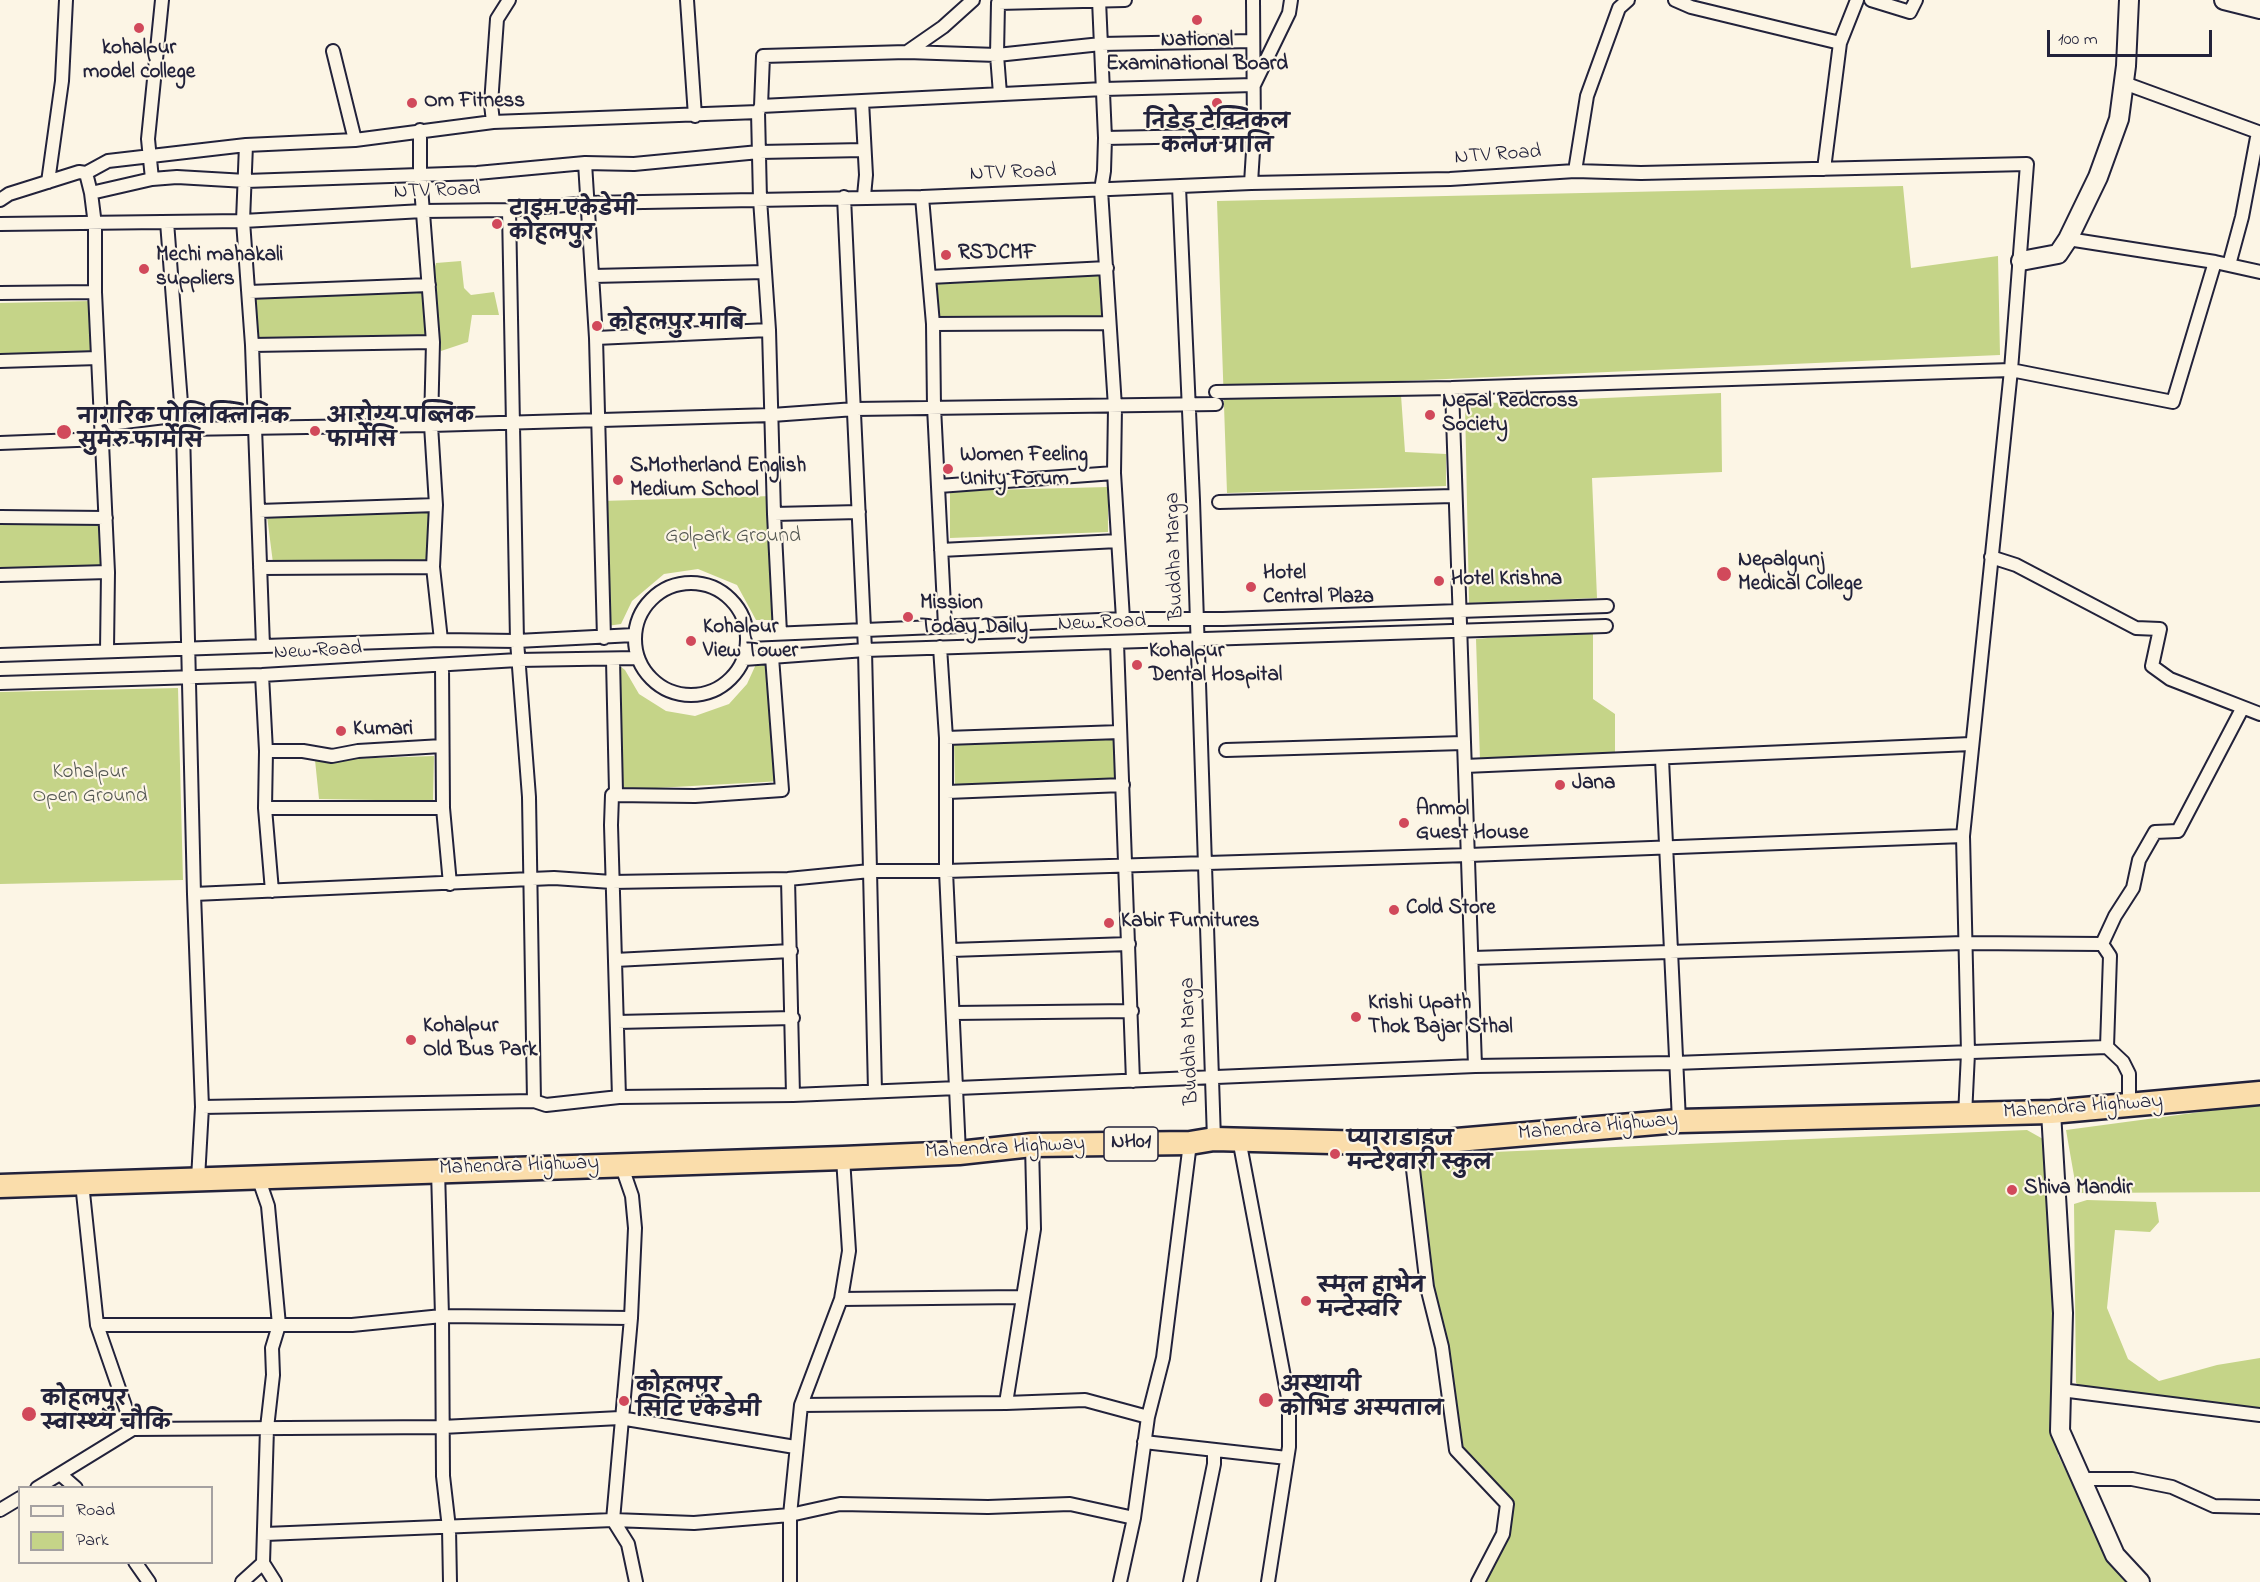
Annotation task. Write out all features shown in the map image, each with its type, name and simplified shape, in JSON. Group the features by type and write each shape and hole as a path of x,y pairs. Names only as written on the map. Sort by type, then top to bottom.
{"highway":[{"name":"Mahendra Highway","path":"0,1185 843,1158 958,1152 1032,1145 1190,1143 1214,1139 1410,1144 1679,1121 1965,1116 2051,1112 2260,1093"}],"street":[{"path":"48,182 62,81 66,0"},
{"path":"152,179 148,139 162,0"},
{"path":"493,122 491,104 497,18 509,0"},
{"path":"687,0 695,116"},
{"path":"907,52 943,27 973,0"},
{"path":"1099,0 1105,138 1101,190 1115,407 1114,472 1123,619"},
{"path":"1000,94 997,55 998,1 1125,0"},
{"path":"1251,183 1254,135 1253,0"},
{"path":"1254,85 1289,13 1292,0"},
{"path":"1575,171 1587,96 1619,8 1628,0"},
{"path":"1675,0 1691,7 1840,43"},
{"path":"1824,169 1840,43 1857,0"},
{"path":"1871,0 1910,12 1916,0"},
{"path":"1965,1116 1968,1053 1963,836 2021,261 2058,254 2068,239 2098,177 2119,119 2124,83 2129,0"},
{"path":"2224,0 2260,9"},
{"path":"780,633 769,330 760,199 759,109 763,56 907,52 997,55 1101,44 1253,41"},
{"path":"333,51 355,140"},
{"path":"2124,83 2259,132 2255,175 2229,265"},
{"path":"0,201 9,194 79,172 86,173 108,161 246,145 355,140 493,122 695,116 862,101 1104,88 1254,85"},
{"path":"862,101 864,196"},
{"path":"420,130 420,174 433,342 431,425 436,505 433,567 441,640"},
{"path":"1105,138 1254,135"},
{"path":"246,145 243,221 252,345 263,646"},
{"path":"228,148 246,177"},
{"path":"91,193 152,179 177,177 488,172 585,163 634,164 759,152 864,150"},
{"path":"585,163 596,338 604,638"},
{"name":"NTV Road","path":"0,224 95,225 243,221 423,211 509,210 588,203 844,196 922,197 1251,183 1450,179 1575,171 1641,173 2027,164 2021,261"},
{"path":"86,173 95,225 95,292 108,572 106,650"},
{"name":"Buddha Marga","path":"1179,187 1190,405 1214,1139"},
{"path":"844,196 865,650 875,1091"},
{"path":"922,197 933,324 934,407 945,626"},
{"path":"509,210 517,641 529,797 534,1101"},
{"path":"167,222 183,429 194,894 202,1107 198,1179"},
{"path":"2068,239 2215,262 2260,272"},
{"path":"0,443 102,439 183,429 431,425 772,415 855,409 934,407 1190,405 1216,398 2011,370 2173,402 2215,262"},
{"path":"930,277 1107,268"},
{"path":"593,276 765,272"},
{"path":"249,292 429,285"},
{"path":"0,293 95,292"},
{"path":"933,324 1109,323"},
{"path":"596,338 769,330"},
{"path":"252,345 433,342"},
{"path":"0,362 98,358"},
{"path":"1452,388 1475,1066"},
{"path":"939,486 1114,472"},
{"path":"1219,502 1454,495"},
{"path":"259,511 436,505"},
{"path":"774,514 859,512"},
{"path":"0,517 105,518"},
{"path":"941,550 1118,541"},
{"path":"1991,557 2016,565 2136,628 2160,629 2151,666 2170,679 2242,709 2260,712"},
{"path":"260,568 433,567"},
{"path":"0,574 108,572"},
{"path":"686,583 708,585 728,596 742,614 748,635 744,659 727,684 698,696 683,695 661,687 644,672 637,658 634,635 636,624 647,604 664,590 686,583"},
{"name":"New Road","path":"748,635 1123,619 1459,612 1607,606"},
{"name":"New Road","path":"744,659 940,647 1606,626"},
{"name":"New Road","path":"0,655 441,640 517,641 634,635"},
{"path":"1117,643 1134,1081"},
{"path":"940,647 946,738 946,871 954,1012 958,1152"},
{"path":"612,795 695,796 782,790 772,657"},
{"name":"New Road","path":"0,682 262,675 518,660 637,658"},
{"path":"613,660 616,792 612,795 612,882 619,1097"},
{"path":"442,666 443,808 450,884"},
{"path":"262,675 266,751 265,808 272,891"},
{"path":"2102,944 2115,916 2133,888 2139,860 2155,832 2178,831 2242,709"},
{"path":"946,738 1120,732"},
{"path":"1226,750 1463,743"},
{"path":"1465,766 1971,744"},
{"path":"266,751 332,756 358,751 442,746"},
{"path":"1662,759 1673,953 1675,1063 1679,1121"},
{"path":"947,792 1123,785"},
{"path":"265,808 443,808"},
{"path":"194,894 554,878 612,882 788,879 870,871 946,871 1469,855 1963,836"},
{"path":"788,879 793,1095"},
{"path":"1473,958 1964,942 2102,944"},
{"path":"951,950 1129,944"},
{"path":"2102,944 2110,956 2107,1047"},
{"path":"615,960 790,951"},
{"path":"954,1012 1132,1011"},
{"path":"617,1023 793,1018"},
{"path":"202,1107 534,1101 546,1105 619,1097 793,1095 1212,1079 1475,1066 1675,1063 2107,1047 2123,1062 2128,1074 2129,1105"},
{"path":"2051,1112 2063,1313 2060,1431 2115,1555 2140,1582"},
{"path":"1239,1139 1288,1403 1287,1458 1268,1582"},
{"path":"1120,1582 1134,1518 1148,1417 1163,1358 1190,1143"},
{"path":"1410,1144 1427,1287 1442,1347 1456,1450 1507,1504 1503,1534 1478,1582"},
{"path":"1006,1403 1021,1297 1034,1229 1032,1145"},
{"path":"790,1582 790,1515 801,1405 841,1299 849,1251 843,1158"},
{"path":"621,1164 632,1196 635,1228 631,1318 620,1418 613,1520 628,1544 636,1582"},
{"path":"438,1170 443,1476 449,1528 450,1582"},
{"path":"258,1177 268,1206 279,1324 272,1348 273,1375 267,1428 263,1563 275,1582"},
{"path":"82,1183 97,1325 133,1429"},
{"path":"841,1299 1021,1297"},
{"path":"97,1325 352,1325 442,1316 631,1318"},
{"path":"2061,1390 2260,1414"},
{"path":"801,1405 1085,1400 1148,1417"},
{"path":"40,1486 133,1429 442,1427 620,1418 795,1447"},
{"path":"1144,1442 1287,1458"},
{"path":"1190,1582 1214,1464 1214,1451"},
{"path":"60,1474 74,1486"},
{"path":"2081,1479 2132,1479 2172,1487 2214,1506 2260,1507"},
{"path":"0,1510 18,1499"},
{"path":"265,1534 613,1520 694,1523 790,1515 840,1504 988,1507 1070,1504 1134,1518"},
{"path":"242,1582 263,1563"},
{"path":"136,1564 148,1582"}],"green space":[{"path":"1903,186 1911,268 1998,256 2000,355 1400,381 1405,452 1446,454 1446,486 1227,493 1217,201"},
{"path":"461,261 464,288 471,295 494,292 499,315 472,315 468,342 441,351 434,332 432,278 436,263"},
{"path":"1104,274 1104,318 939,320 936,282"},
{"path":"426,286 430,340 254,342 251,295"},
{"path":"91,301 90,351 0,354 0,303"},
{"path":"1721,393 1722,472 1592,478 1597,598 1469,603 1465,404"},
{"path":"1108,487 1108,532 950,538 950,491"},
{"name":"Golpark Ground","path":"773,496 777,620 756,620 737,585 698,569 664,574 632,601 621,624 607,626 601,501"},
{"path":"428,510 428,561 273,563 267,516"},
{"path":"0,517 106,518 108,572 0,575"},
{"path":"1593,629 1593,699 1615,714 1615,752 1480,760 1476,639"},
{"path":"757,662 773,662 782,781 620,790 616,663 625,670 639,694 666,711 695,716 729,704 747,684"},
{"name":"Kohalpur Open Ground","path":"178,688 183,880 0,884 0,692"},
{"path":"1117,737 1120,783 955,788 954,741"},
{"path":"434,756 433,801 319,799 315,760"},
{"path":"2260,1104 2260,1192 2077,1193 2066,1130"},
{"path":"2027,1130 2043,1139 2057,1367 2058,1455 2108,1554 2127,1582 1478,1582 1503,1534 1507,1504 1456,1450 1427,1287 1420,1155"},
{"path":"2087,1200 2156,1202 2159,1222 2150,1232 2115,1230 2107,1308 2128,1359 2159,1381 2217,1365 2260,1358 2260,1410 2083,1389 2076,1383 2074,1204"}],"place":[{"name":"National Examinational Board","path":"1197,20"},
{"name":"kohalpur model college","path":"139,28"},
{"name":"Om Fitness","path":"412,103"},
{"name":"निडेड टेक्निकल कलेज प्रालि","path":"1217,103"},
{"name":"टाइम एकेडेमी कोहलपुर","path":"497,224"},
{"name":"RSDCMF","path":"946,255"},
{"name":"Mechi mahakali suppliers","path":"144,269"},
{"name":"कोहलपुर माबि","path":"597,326"},
{"name":"Nepal Redcross Society","path":"1430,415"},
{"name":"आरोग्य पब्लिक फार्मेसि","path":"315,431"},
{"name":"नागरिक पोलिक्लिनिक सुमेरु फार्मेसि","path":"64,432"},
{"name":"Women Feeling Unity Forum","path":"948,469"},
{"name":"S.Motherland English Medium School","path":"618,480"},
{"name":"Nepalgunj Medical College","path":"1724,574"},
{"name":"Hotel Krishna","path":"1439,581"},
{"name":"Hotel Central Plaza","path":"1251,587"},
{"name":"Mission Today Daily","path":"908,617"},
{"name":"Kohalpur View Tower","path":"691,641"},
{"name":"Kohalpur Dental Hospital","path":"1137,665"},
{"name":"Kumari","path":"341,731"},
{"name":"Jana","path":"1560,785"},
{"name":"Anmol Guest House","path":"1404,823"},
{"name":"Cold Store","path":"1394,910"},
{"name":"Kabir Furnitures","path":"1109,923"},
{"name":"Krishi Upath Thok Bajar Sthal","path":"1356,1017"},
{"name":"Kohalpur Old Bus Park","path":"411,1040"},
{"name":"प्याराडाइज मन्टेश्वारी स्कुल","path":"1335,1154"},
{"name":"Shiva Mandir","path":"2012,1190"},
{"name":"स्मल हाभेन मन्टेस्वरि","path":"1306,1301"},
{"name":"अस्थायी कोभिड अस्पताल","path":"1266,1400"},
{"name":"कोहलपुर सिटि एकेडेमी","path":"624,1401"},
{"name":"कोहलपुर स्वास्थ्य चौकि","path":"29,1414"}]}
